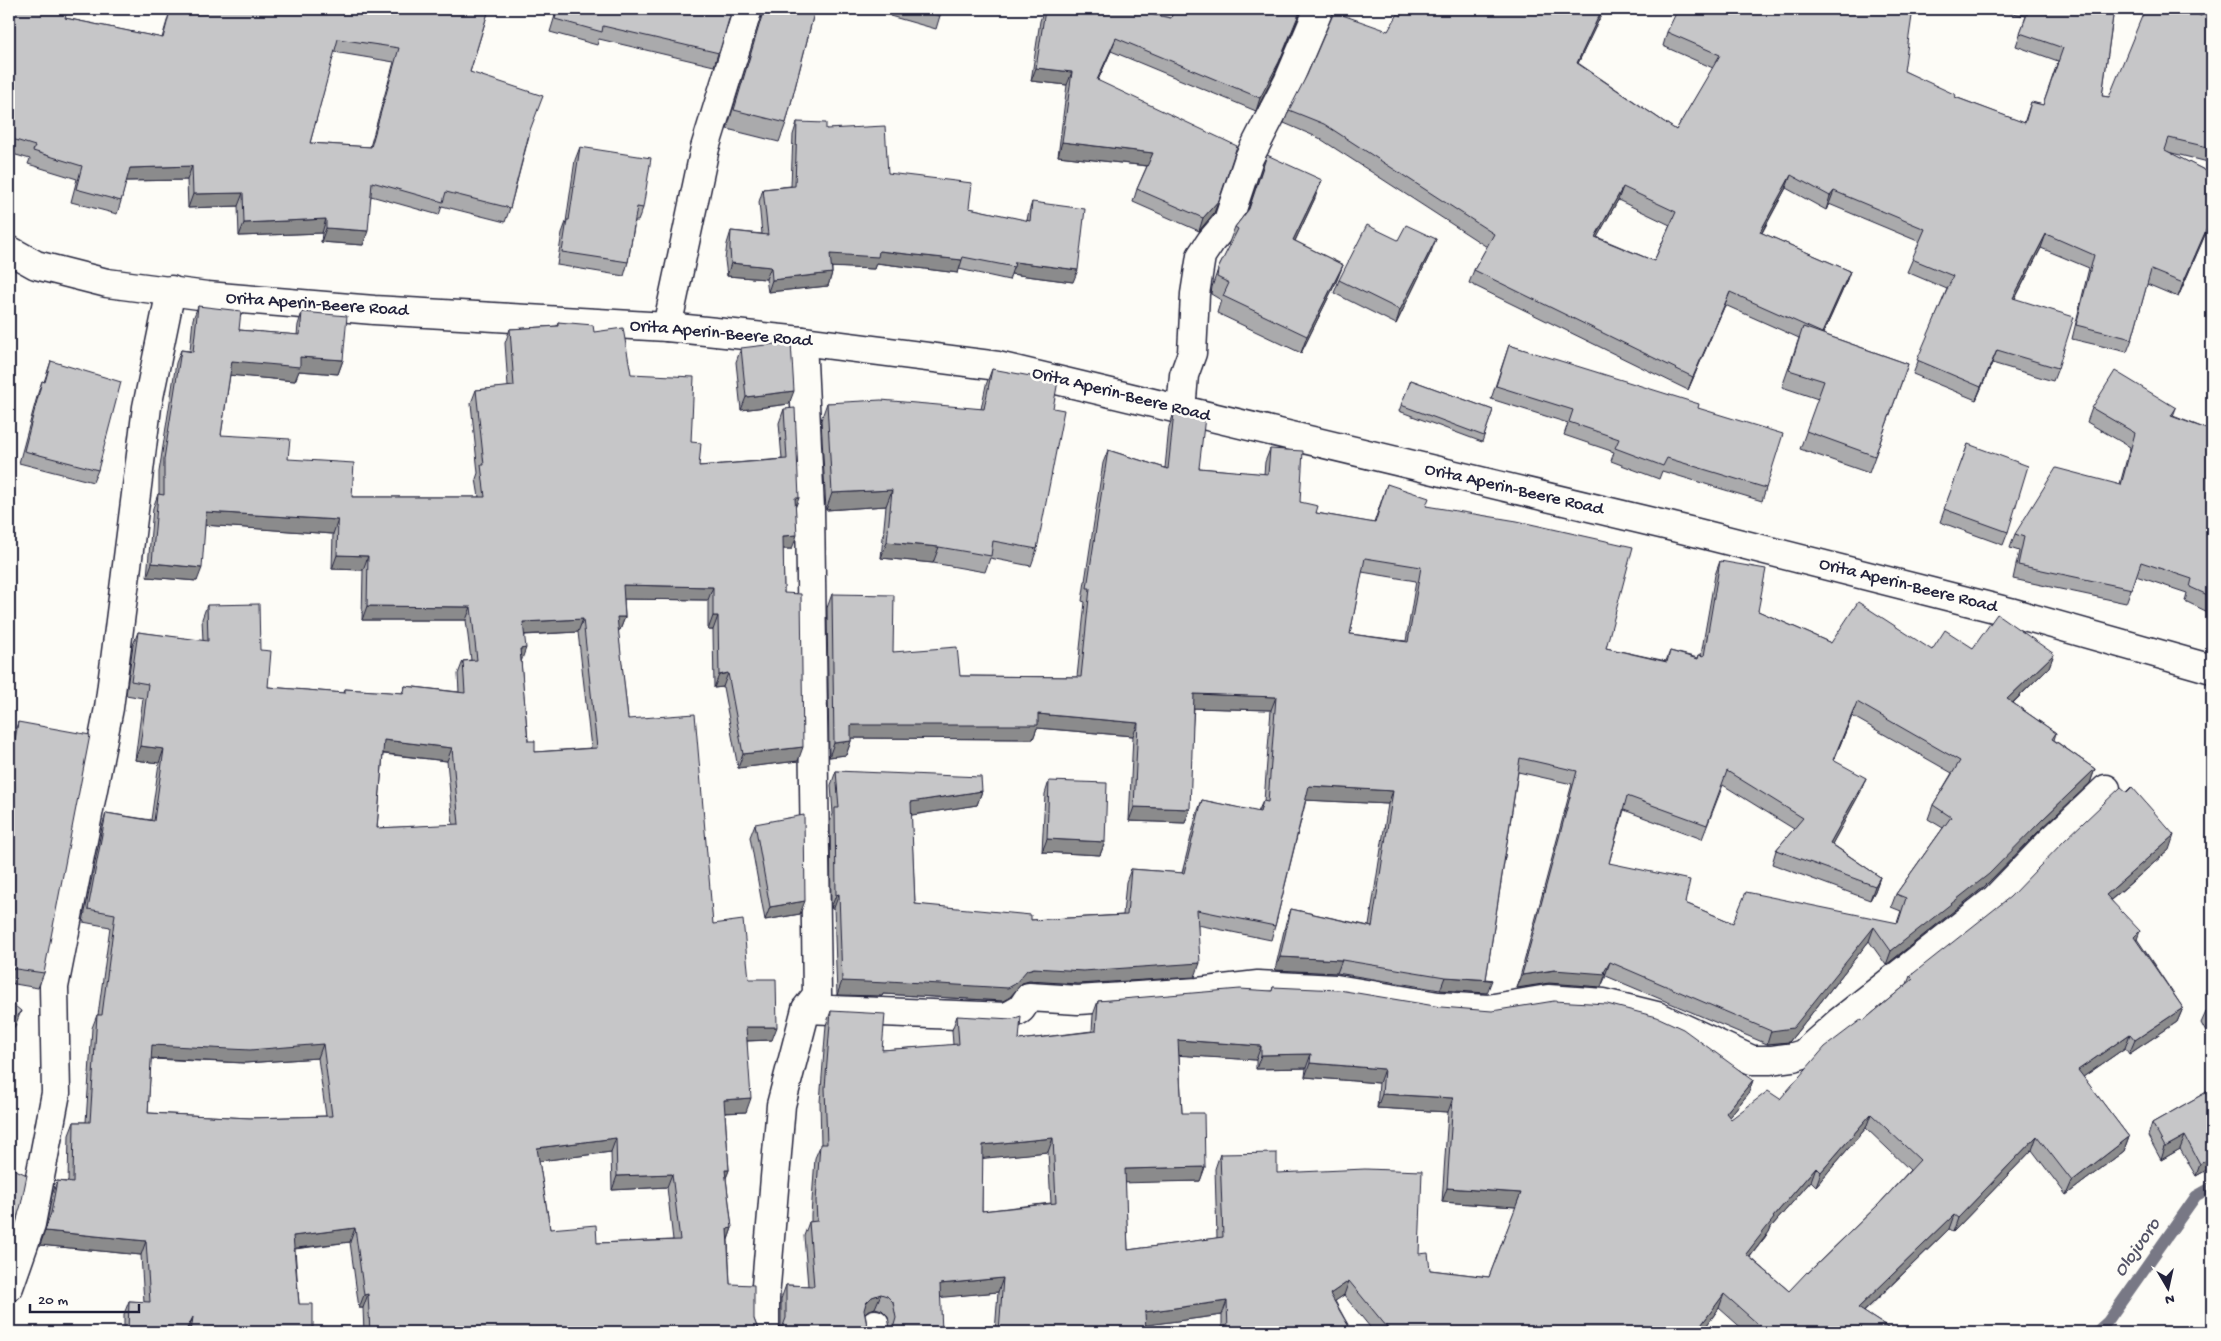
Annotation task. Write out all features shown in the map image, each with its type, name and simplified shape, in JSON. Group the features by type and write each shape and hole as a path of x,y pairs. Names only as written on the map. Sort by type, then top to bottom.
{"street":[{"path":"667,327 705,148 748,9"},
{"path":"1181,410 1184,375 1192,353 1195,294 1201,256 1211,240 1228,221 1249,158 1288,82 1319,9"},
{"name":"Orita Aperin-Beere Road","path":"9,250 36,265 107,283 207,296 374,310 667,327 802,341 998,366 1790,556 2010,612 2212,670"},
{"path":"9,1288 31,1224 56,1093 54,987 109,708 147,407 171,290"},
{"path":"765,1332 765,1298 781,1105 806,1009 817,995 810,509 802,341"},
{"path":"806,1009 1007,1017 1022,1009 1029,997 1078,1000 1198,992 1258,985 1336,989 1438,1006 1463,1008 1488,1009 1548,999 1604,1003 1656,1016 1752,1060 1793,1057 1803,1054 1854,1010 1995,899 2049,843 2106,789"}],"building":[{"path":"9,9 68,9 65,18 163,38 170,11 175,12 176,9 489,9 470,72 543,96 530,130 510,208 446,192 443,202 372,182 368,231 326,228 326,219 244,223 243,193 193,194 192,166 130,168 121,201 76,189 82,166 33,151 35,146 9,138","holes":["338,39 399,48 371,147 310,143"]},
{"path":"558,9 732,9 719,53 603,26 602,32 555,19"},
{"path":"764,9 815,9 786,123 734,110"},
{"path":"913,9 942,9 940,16"},
{"path":"1046,9 1123,9 1171,18 1174,9 1301,9 1279,62 1260,98 1116,38 1097,80 1237,146 1219,200 1203,218 1137,189 1153,153 1062,142 1072,72 1036,68 1045,10 1050,10"},
{"path":"1406,9 1602,9 1577,63 1676,130 1720,55 1667,32 1678,9 1913,9 1904,71 1956,95 1955,97 2025,123 2031,102 2043,105 2063,48 2020,33 2029,9 2114,9 2102,96 2109,97 2145,9 2187,9 2201,16 2205,9 2212,9 2212,148 2169,138 2165,150 2212,174 2212,222 2210,221 2183,283 2151,270 2132,339 2076,325 2094,255 2046,234 2013,298 2074,317 2058,368 1997,350 1981,387 1917,360 1953,276 1912,259 1925,229 1834,191 1830,196 1791,175 1760,232 1850,271 1822,333 1730,292 1693,377 1474,270 1494,234 1324,124 1289,110 1307,75 1334,12 1388,31 1398,14 1402,16","holes":["1623,187 1676,212 1654,261 1595,237"]},
{"path":"797,122 826,123 826,129 885,126 888,173 972,183 969,208 1030,221 1032,202 1085,209 1078,270 1015,262 1014,267 963,257 962,260 879,251 878,257 830,254 832,273 772,280 771,267 731,263 731,231 768,235 763,189 795,186"},
{"path":"580,147 651,158 643,208 637,207 628,262 562,252"},
{"path":"1267,155 1322,180 1293,240 1343,265 1307,336 1223,296 1229,283 1217,277 1218,269 1238,229 1235,227 1249,209"},
{"path":"1367,225 1398,240 1406,225 1436,239 1400,310 1339,280"},
{"path":"198,306 241,311 239,330 300,335 302,312 347,316 343,360 300,357 300,367 232,361 221,435 290,439 288,459 354,463 352,497 485,497 481,465 484,465 476,390 514,386 510,329 558,326 558,322 593,325 594,332 623,328 631,374 694,377 691,442 701,443 699,466 787,459 784,409 795,408 799,498 795,498 797,535 783,536 784,593 801,594 803,747 743,754 728,673 719,675 718,616 713,616 713,587 623,585 625,617 617,617 628,719 695,714 713,924 743,920 749,979 776,979 777,1027 746,1027 751,1098 724,1100 729,1170 725,1170 732,1228 727,1229 730,1284 754,1285 754,1319 757,1327 763,1332 370,1332 368,1294 364,1295 355,1228 293,1236 299,1304 313,1304 313,1332 191,1332 193,1317 185,1332 128,1332 129,1301 150,1302 146,1241 45,1231 51,1213 57,1181 73,1183 74,1122 90,1122 97,1015 102,1015 115,914 88,909 106,813 154,821 164,749 140,746 148,684 131,681 138,632 208,641 207,605 259,604 260,650 271,651 268,687 345,693 345,689 404,693 405,686 465,693 463,661 477,660 471,607 367,606 368,556 337,555 338,520 206,512 202,568 152,563 158,494 164,495 164,459 181,350 193,352","holes":["583,619 597,748 535,752 535,741 528,741 520,649 526,648 523,622","384,740 452,748 459,824 377,828","323,1044 332,1116 250,1118 148,1113 152,1045 250,1050","616,1138 617,1176 672,1174 680,1240 597,1243 596,1225 550,1229 537,1148"]},
{"path":"1803,327 1908,364 1875,456 1806,431 1824,381 1789,370"},
{"path":"791,342 794,391 746,397 741,348"},
{"path":"1509,345 1699,404 1698,408 1783,434 1766,488 1667,458 1663,466 1615,448 1619,439 1569,422 1573,410 1496,386"},
{"path":"51,361 121,382 98,470 24,451 42,381 45,382"},
{"path":"992,369 1058,381 1053,408 1064,410 1037,549 993,541 991,556 939,547 887,542 892,490 832,493 827,403 881,400 984,409"},
{"path":"2115,371 2176,408 2171,416 2212,431 2212,597 2190,587 2192,579 2141,562 2132,589 2018,565 2024,537 2015,534 2056,468 2121,485 2135,433 2092,408"},
{"path":"1411,380 1493,410 1484,436 1401,405"},
{"path":"1174,413 1205,417 1199,468 1268,474 1270,449 1303,451 1300,502 1318,506 1316,513 1375,523 1387,484 1429,498 1426,506 1517,521 1633,547 1606,648 1667,662 1670,651 1698,659 1699,655 1704,656 1720,561 1766,569 1758,611 1831,643 1858,602 1932,650 1945,630 1973,648 1997,614 2054,654 2007,699 2056,733 2052,739 2095,769 1989,874 1891,951 1874,927 1793,1028 1771,1031 1610,962 1604,972 1606,974 1554,970 1522,975 1577,771 1520,758 1486,979 1492,980 1445,977 1342,960 1280,957 1291,909 1372,927 1393,791 1309,786 1275,926 1197,910 1200,963 1083,971 1034,968 1027,970 1015,984 1008,988 888,981 887,983 842,981 839,894 836,895 835,808 839,808 836,771 981,777 982,791 911,802 915,904 1031,915 1031,920 1127,915 1131,869 1184,873 1202,800 1260,812 1263,801 1268,802 1276,697 1194,694 1190,809 1134,807 1138,723 1038,714 1038,725 851,725 851,741 834,743 832,594 894,595 893,652 957,647 960,676 1081,677 1090,588 1087,588 1108,450 1168,469","holes":["1365,558 1421,567 1408,642 1350,634","1857,702 1960,761 1933,805 1951,817 1896,894 1906,898 1898,923 1746,892 1733,923 1685,903 1690,880 1609,863 1627,796 1707,825 1727,771 1803,818 1776,850 1875,886 1880,877 1830,843 1866,778 1833,760"]},
{"path":"1968,444 2028,466 2008,532 1944,509"},
{"path":"18,722 90,735 44,973 9,968 9,751 13,752"},
{"path":"1049,781 1107,783 1105,842 1047,839"},
{"path":"2121,787 2127,792 2132,787 2174,835 2106,895 2140,931 2134,937 2183,1008 2135,1040 2130,1034 2078,1070 2129,1137 2072,1181 2037,1136 1958,1218 1954,1215 1858,1308 1895,1332 1767,1332 1724,1294 1696,1332 1391,1332 1349,1281 1330,1294 1352,1332 1283,1332 1282,1328 1228,1330 1227,1301 1145,1312 1146,1332 999,1332 1003,1278 940,1284 942,1332 884,1332 894,1325 896,1318 893,1302 887,1296 881,1294 872,1297 866,1303 864,1310 867,1326 873,1332 778,1332 786,1318 786,1285 814,1286 809,1222 817,1221 816,1201 820,1144 827,1144 825,1088 831,1011 885,1014 882,1050 959,1044 957,1016 1012,1019 1021,1016 1019,1040 1096,1031 1098,1001 1240,989 1272,991 1273,987 1339,990 1441,1007 1492,1011 1554,1001 1607,1004 1657,1017 1683,1029 1753,1080 1726,1113 1731,1119 1768,1091 1780,1099 1825,1047 1862,1019 1863,1021 1913,979 1910,976 2010,897 2065,840","holes":["1178,1040 1261,1046 1261,1055 1311,1054 1310,1063 1384,1069 1382,1094 1453,1098 1447,1188 1521,1193 1489,1277 1430,1270 1428,1253 1419,1254 1422,1171 1365,1169 1277,1173 1277,1153 1220,1154 1223,1237 1128,1250 1125,1169 1205,1167 1204,1113 1182,1113","1871,1114 1920,1160 1879,1204 1789,1291 1746,1254 1773,1217 1816,1167 1821,1172","1053,1138 1056,1203 982,1211 983,1145"]},
{"path":"804,815 805,901 770,907 755,824"},
{"path":"9,1001 21,1011 9,1025"},
{"path":"2212,1008 2212,1024 2206,1012"},
{"path":"2212,1089 2212,1157 2200,1164 2185,1136 2165,1147 2152,1123"},
{"path":"9,1167 27,1175 14,1227 9,1227"}],"waterway":[{"name":"Olojuoro","path":"2096,1332 2108,1321 2196,1196 2212,1187"}]}
